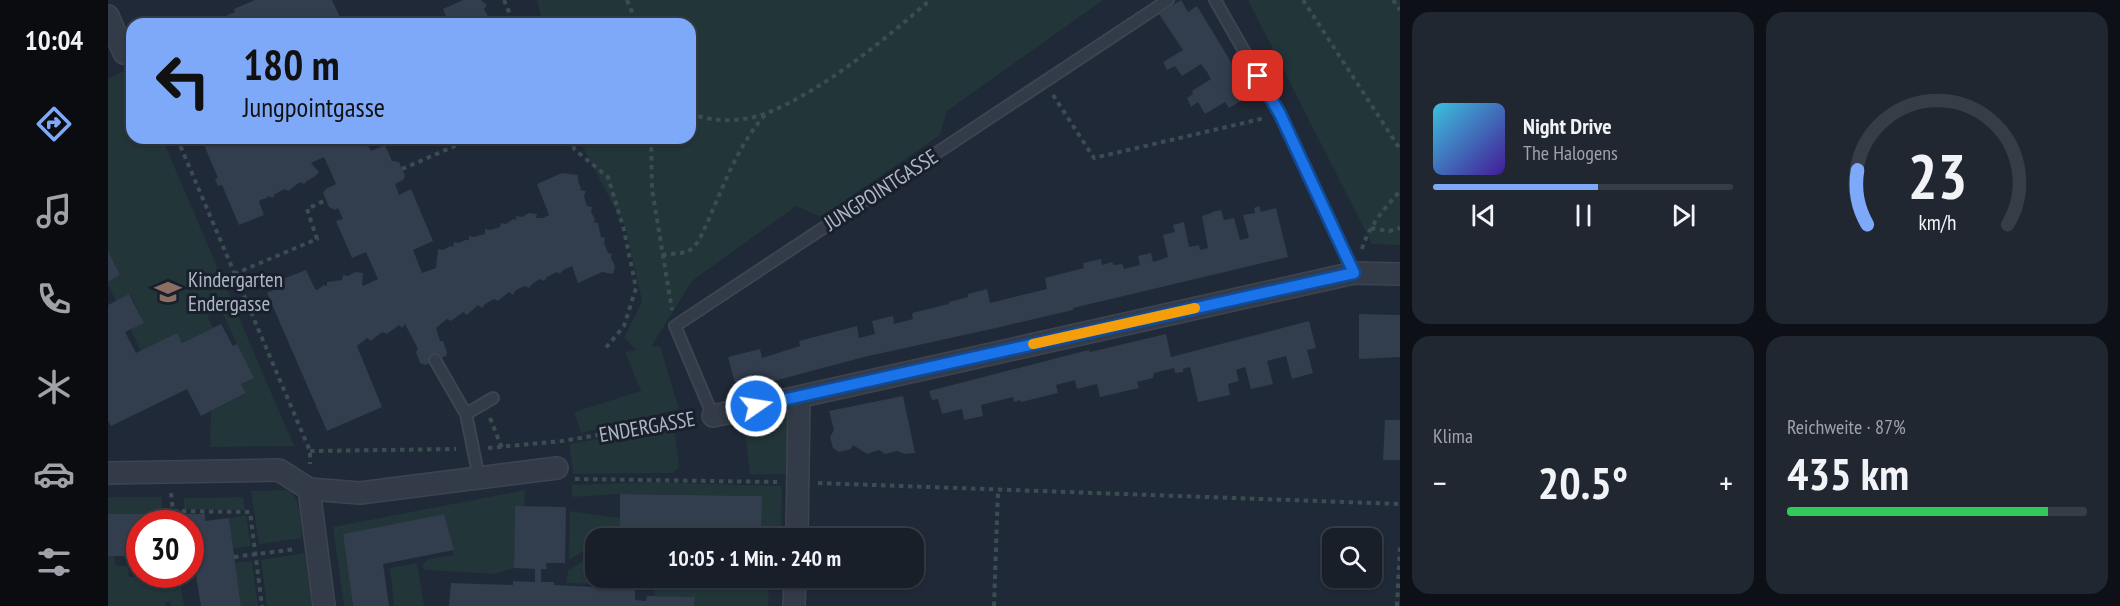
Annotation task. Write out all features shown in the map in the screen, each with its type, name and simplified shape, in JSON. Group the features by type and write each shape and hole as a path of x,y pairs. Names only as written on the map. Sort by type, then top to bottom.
{"street":[{"path":"108,16 118,50"},
{"name":"ENDERGASSE","path":"713,416 1354,273 1400,274"},
{"path":"797,528 799,397"},
{"path":"108,473 279,470 309,489 360,493 556,468"},
{"path":"309,489 324,606"},
{"path":"794,606 795,588"}],"lane":[{"name":"JUNGPOINTGASSE","path":"675,326 1168,0"},
{"path":"1215,0 1280,114 1354,273"},
{"path":"675,326 713,416"},
{"path":"435,360 466,414 478,478"},
{"path":"466,414 489,400"}],"path":[{"path":"504,0 512,18"},
{"path":"627,0 634,18"},
{"path":"696,116 728,120 765,114 783,106 828,79 930,0"},
{"path":"1394,0 1400,10"},
{"path":"1306,1 1400,149"},
{"path":"1044,82 1094,158 1280,114"},
{"path":"662,255 688,252 698,242 737,154 765,114"},
{"path":"180,144 310,451 309,489"},
{"path":"402,169 459,144"},
{"path":"572,144 575,150 608,177 624,230 636,288 624,326 604,350"},
{"path":"651,144 652,189 675,326"},
{"path":"1354,273 1367,234 1400,191"},
{"path":"234,274 317,238 307,209 326,200"},
{"path":"1371,228 1389,231 1400,228"},
{"path":"489,400 502,448"},
{"name":"ENDERGASSE","path":"310,451 502,448 562,441 713,416"},
{"path":"556,468 573,479 799,483 1400,504"},
{"path":"170,473 173,511 250,512 262,606"},
{"path":"994,606 998,490"},
{"path":"1397,606 1400,545"},
{"path":"234,556 315,546"}],"green space":[{"path":"537,0 1103,0 947,111 940,135 821,217 796,206 692,281 651,347 660,346 679,409 581,433 574,412 641,391 625,352 637,350 624,338 642,301 626,229 581,144 696,144 696,18 542,18"},
{"path":"1248,0 1400,0 1400,245 1372,244"},
{"path":"126,70 126,144 165,144 294,446 210,447 211,411 245,394 241,384 253,378 220,308 207,316 213,328 182,343 177,333 141,351 130,329 143,322 130,294 116,301 108,285 108,282 120,275 108,251 108,79"},
{"path":"788,409 792,413 789,474 750,474 744,421"},
{"path":"674,426 679,468 672,473 573,474 569,444"},
{"path":"648,482 782,486 781,528 761,528 761,496 620,494 572,497 572,485"},
{"path":"287,490 292,493 298,505 302,538 259,544 251,491"},
{"path":"525,490 524,506 515,506 514,568 495,574 425,570 422,565 428,559 454,555 444,514 343,534 353,606 344,606 333,527"},
{"path":"108,497 162,497 162,510 126,510 126,514 108,514"},
{"path":"243,497 245,510 184,509 184,498"},
{"path":"570,511 620,518 620,528 585,528 585,550 569,560"},
{"path":"246,515 251,546 233,549 229,518"},
{"path":"304,553 312,606 267,606 261,560"},
{"path":"108,556 114,556 116,566 126,566 126,588 181,588 184,606 171,606 170,601 165,602 166,606 108,606"},
{"path":"585,560 585,584 566,583 568,570"},
{"path":"252,561 258,606 241,606 235,563"},
{"path":"417,563 424,606 394,606 390,568"},
{"path":"655,588 769,588 768,606 694,606 695,597 654,596"}],"building":[{"path":"255,0 332,0 340,18 223,18 235,12 234,9"},
{"path":"463,0 481,0 487,5 484,9 489,18 447,18 443,9"},
{"path":"1181,0 1188,12 1197,6 1251,95 1229,108 1225,102 1205,114 1198,102 1191,107 1187,98 1193,94 1192,91 1211,79 1207,72 1201,64 1182,76 1175,66 1167,70 1163,62 1183,50 1159,14"},
{"path":"204,144 367,144 371,151 385,145 392,161 399,162 405,176 403,180 395,184 399,195 411,189 433,241 413,250 422,273 436,268 438,249 453,247 454,242 469,240 469,236 485,234 485,229 500,227 501,223 506,224 513,219 516,220 516,216 522,217 529,213 537,214 536,218 543,218 549,215 537,184 562,173 578,175 580,190 586,191 584,196 587,206 592,207 594,222 598,223 601,237 605,238 604,243 608,253 612,254 611,258 615,266 613,274 602,272 578,283 572,266 560,274 557,272 547,277 544,281 540,279 529,288 525,286 516,290 513,295 509,292 498,301 494,299 482,308 478,305 467,315 463,312 451,321 447,319 436,328 440,341 443,341 446,356 425,365 420,363 416,352 418,349 405,324 402,328 399,325 387,334 382,332 371,341 367,338 357,346 382,407 327,431 267,293 283,286 280,280 306,270 317,290 324,285 327,286 327,282 342,280 343,275 348,276 355,272 363,273 363,286 378,279 366,252 352,258 336,221 343,219 338,208 335,210 329,207 323,193 336,184 324,157 311,163 319,172 314,177 304,184 300,182 288,191 285,189 275,194 273,198 268,196 260,200 264,215 239,225 222,185 218,186 215,179 218,178"},
{"path":"1259,206 1261,212 1276,208 1288,257 1073,308 1073,310 864,357 737,391 728,357 760,349 762,358 800,346 799,341 857,326 859,338 875,334 872,321 893,316 894,324 913,319 912,313 949,304 949,302 968,297 968,294 987,289 990,303 1047,289 1045,278 1084,268 1083,263 1101,259 1102,265 1112,262 1114,265 1122,264 1124,269 1140,265 1138,256 1151,253 1153,262 1160,260 1168,257 1163,235 1175,232 1173,225 1184,222 1189,247 1199,245 1200,250 1208,248 1202,216 1212,212 1221,210 1224,220 1234,218 1240,240 1249,238 1243,215 1255,213 1254,208"},
{"path":"108,251 120,275 108,282"},
{"path":"129,294 144,323 125,332 136,353 177,333 182,343 221,324 233,346 237,344 254,378 241,384 246,393 201,416 187,389 111,426 108,421 108,305"},
{"path":"1359,314 1400,315 1400,357 1359,359"},
{"path":"1309,321 1316,348 1307,350 1313,373 1292,379 1286,356 1267,361 1273,384 1251,389 1245,367 1236,370 1239,381 1228,384 1230,395 1198,402 1190,367 1183,369 1183,372 1175,373 1174,368 1154,373 1153,378 1137,382 1139,388 1100,397 1097,384 1077,389 1075,380 1056,385 1058,393 1021,402 1020,400 1014,402 1013,397 981,405 983,416 964,420 962,409 942,414 938,399 932,400 929,391 1089,350 1090,352 1166,334 1171,357"},
{"path":"903,396 915,453 905,454 897,451 885,454 879,450 867,454 853,445 851,449 839,452 833,448 830,437 834,430 829,411"},
{"path":"1385,420 1400,420 1400,460 1383,460"},
{"path":"620,494 762,496 761,528 620,528"},
{"path":"515,506 566,507 565,563 546,563 547,569 541,569 541,582 585,588 635,589 635,600 646,601 647,596 695,597 694,606 449,606 451,583 513,585 513,581 535,582 535,569 514,568"},
{"path":"108,514 126,514 126,556 108,556"},
{"path":"204,514 205,521 229,518 241,606 201,606 198,588 204,588"},
{"path":"444,514 454,550 383,564 389,606 353,606 343,534"}],"slow traffic":[{"path":"1033,344 1195,308"}],"place":[{"name":"Kindergarten Endergasse","path":"168,292"}],"route":[{"path":"756,406 1354,273 1280,114 1258,76"}]}
